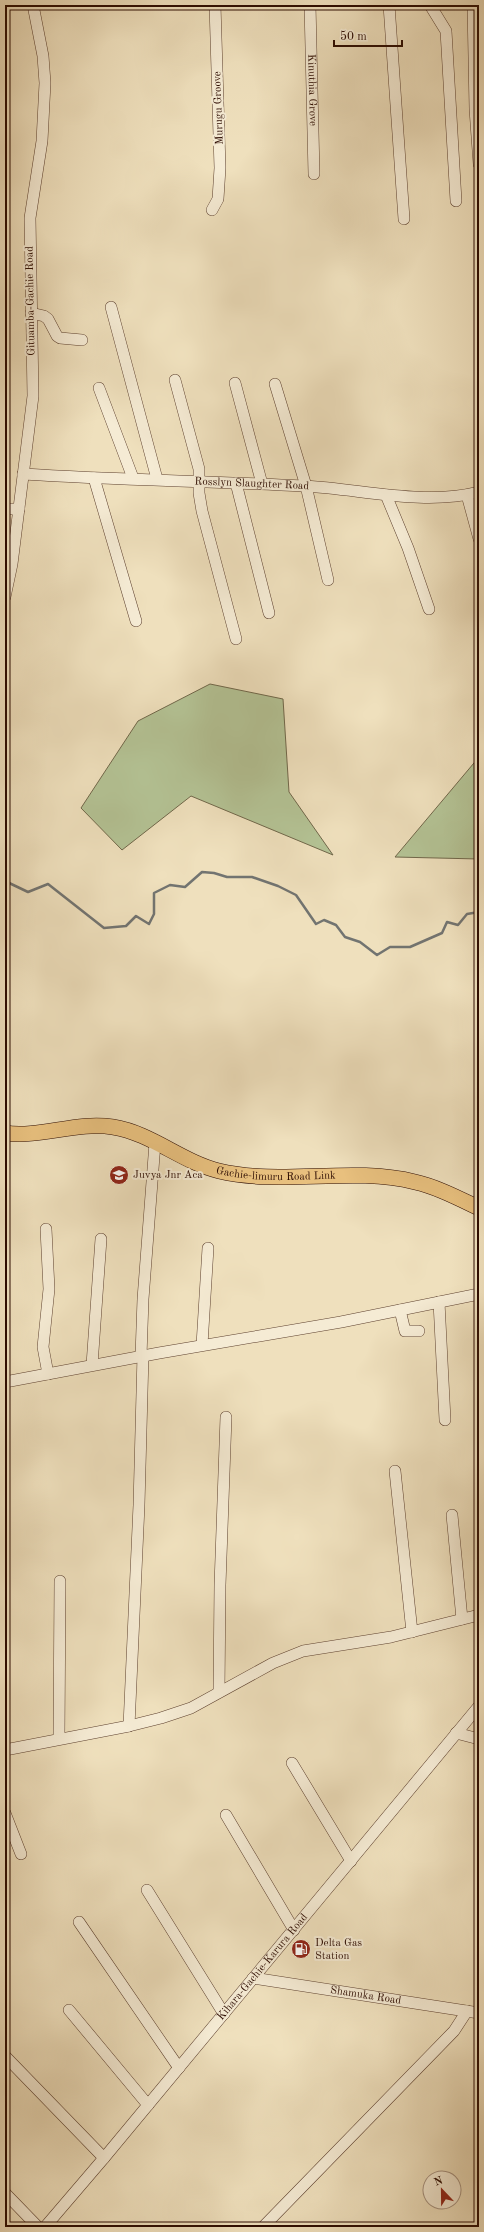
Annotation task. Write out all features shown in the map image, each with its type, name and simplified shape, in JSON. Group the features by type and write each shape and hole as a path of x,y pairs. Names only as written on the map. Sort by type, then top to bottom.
{"main road":[{"name":"Gachie-limuru Road Link","path":"5,1133 85,1126 114,1127 139,1135 218,1171 260,1177 376,1177 414,1182 448,1193 479,1208"}],"street":[{"name":"Gituamba-Gachie Road","path":"5,596 12,564 33,396 30,218 42,141 45,83 43,56 33,5"},
{"name":"Murugu Groove","path":"212,210 218,199 220,168 215,5"},
{"name":"Kinuthia Grove","path":"310,5 314,174"},
{"path":"389,5 404,219"},
{"path":"430,5 446,31 456,201"},
{"path":"473,5 475,109 479,164"},
{"path":"111,307 158,479"},
{"path":"31,313 44,316 48,319 56,336 60,338 82,340"},
{"path":"175,380 199,469 198,481 202,511 236,639"},
{"path":"235,383 262,484"},
{"path":"275,384 306,486 328,580"},
{"path":"99,388 133,478"},
{"name":"Rosslyn Slaughter Road","path":"23,474 306,486 386,495 441,497 467,495 479,492"},
{"path":"94,478 136,622"},
{"path":"236,483 269,614"},
{"path":"386,495 408,548 429,609"},
{"path":"467,495 479,539"},
{"path":"5,509 19,509"},
{"path":"129,1726 139,1513 143,1299 155,1143"},
{"path":"46,1228 49,1289 43,1347 48,1374"},
{"path":"92,1365 101,1239"},
{"path":"202,1345 208,1248"},
{"path":"5,1382 202,1345 341,1322 479,1294"},
{"path":"439,1302 445,1420"},
{"path":"400,1310 405,1332 420,1331"},
{"path":"219,1692 220,1585 226,1417"},
{"path":"395,1471 412,1632"},
{"path":"452,1516 462,1619"},
{"path":"59,1738 60,1581"},
{"path":"5,1750 59,1738 129,1726 191,1708 273,1663 303,1651 412,1632 479,1615"},
{"name":"Kihara-Gachie-Karura Road","path":"45,2227 294,1930 479,1706"},
{"path":"456,1734 479,1739"},
{"path":"292,1763 351,1861"},
{"path":"5,1813 22,1854"},
{"path":"226,1815 294,1930"},
{"path":"147,1890 224,2014"},
{"path":"79,1922 179,2068"},
{"name":"Shamuka Road","path":"253,1978 479,2013"},
{"path":"69,2010 148,2105"},
{"path":"263,2227 454,2031 468,2011"},
{"path":"5,2056 104,2158"},
{"path":"5,2193 38,2227"}],"green space":[{"path":"210,684 283,699 289,792 333,855 191,796 122,850 81,808 138,721"},
{"path":"479,757 479,859 395,857"}],"waterway":[{"path":"5,881 28,892 48,884 104,928 126,926 136,916 149,924 154,914 154,893 170,885 185,887 202,872 214,873 227,877 252,877 278,886 296,895 316,924 324,920 336,925 345,937 360,942 377,955 390,947 410,947 442,933 447,922 458,925 467,914 479,912"}],"place":[{"name":"Juvya Jnr Aca","path":"119,1175"},
{"name":"Delta Gas Station","path":"301,1949"}]}
